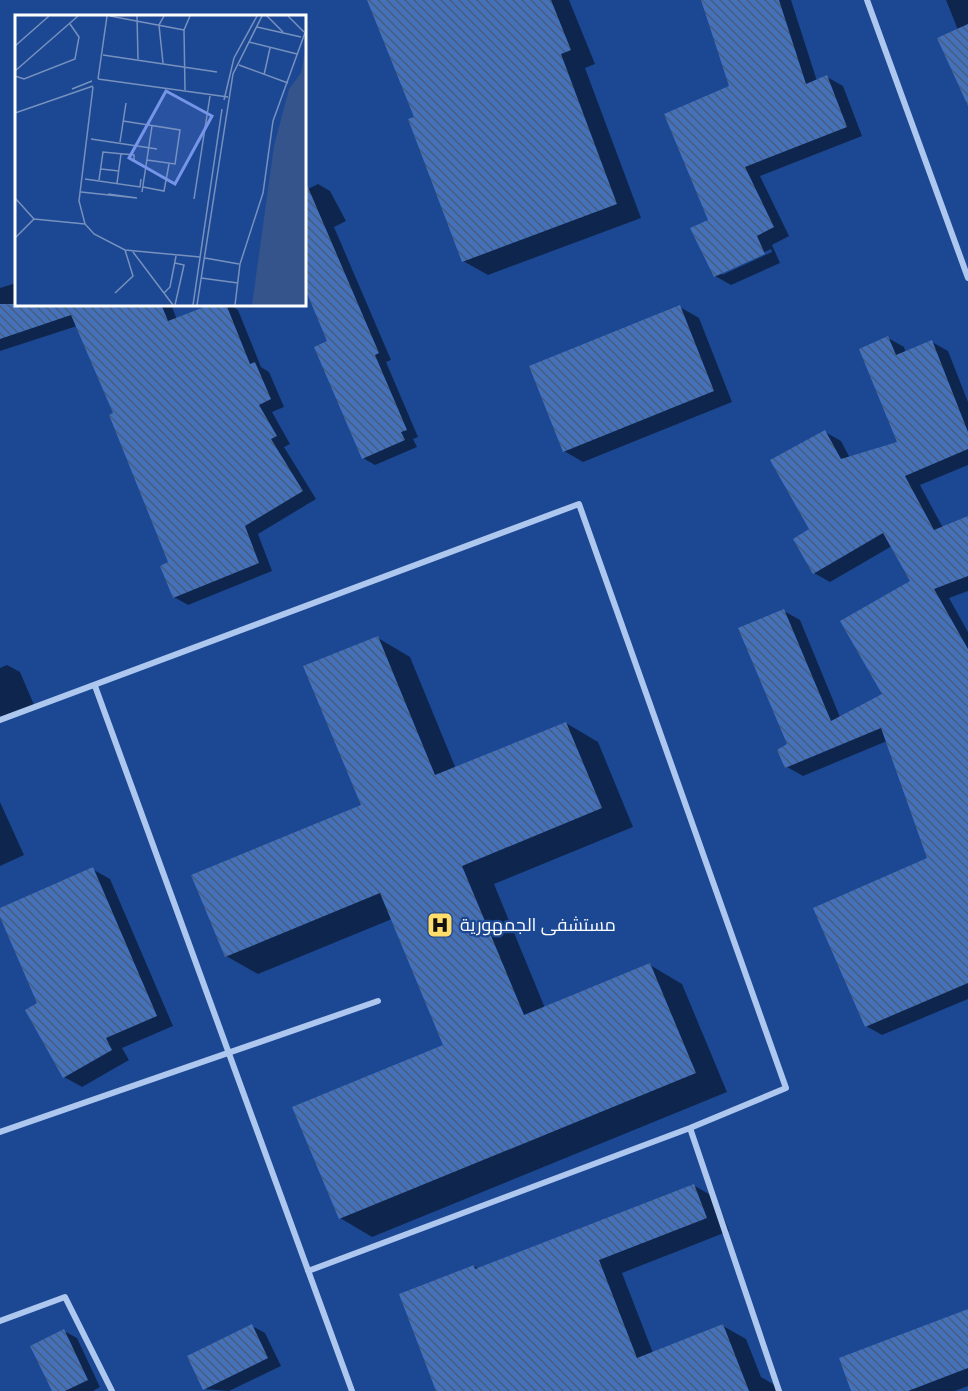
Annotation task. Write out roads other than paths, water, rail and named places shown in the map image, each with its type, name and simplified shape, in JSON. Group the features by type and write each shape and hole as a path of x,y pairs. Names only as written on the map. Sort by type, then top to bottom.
{"street":[{"path":"867,0 968,278"},
{"path":"0,720 579,504 786,1088 690,1128 308,1271"},
{"path":"95,686 352,1391"},
{"path":"0,1132 227,1051 378,1001"},
{"path":"690,1128 779,1391"},
{"path":"0,1321 65,1297 112,1391"}],"place":[{"name":"مستشفى الجمهورية","path":"440,925"}]}
